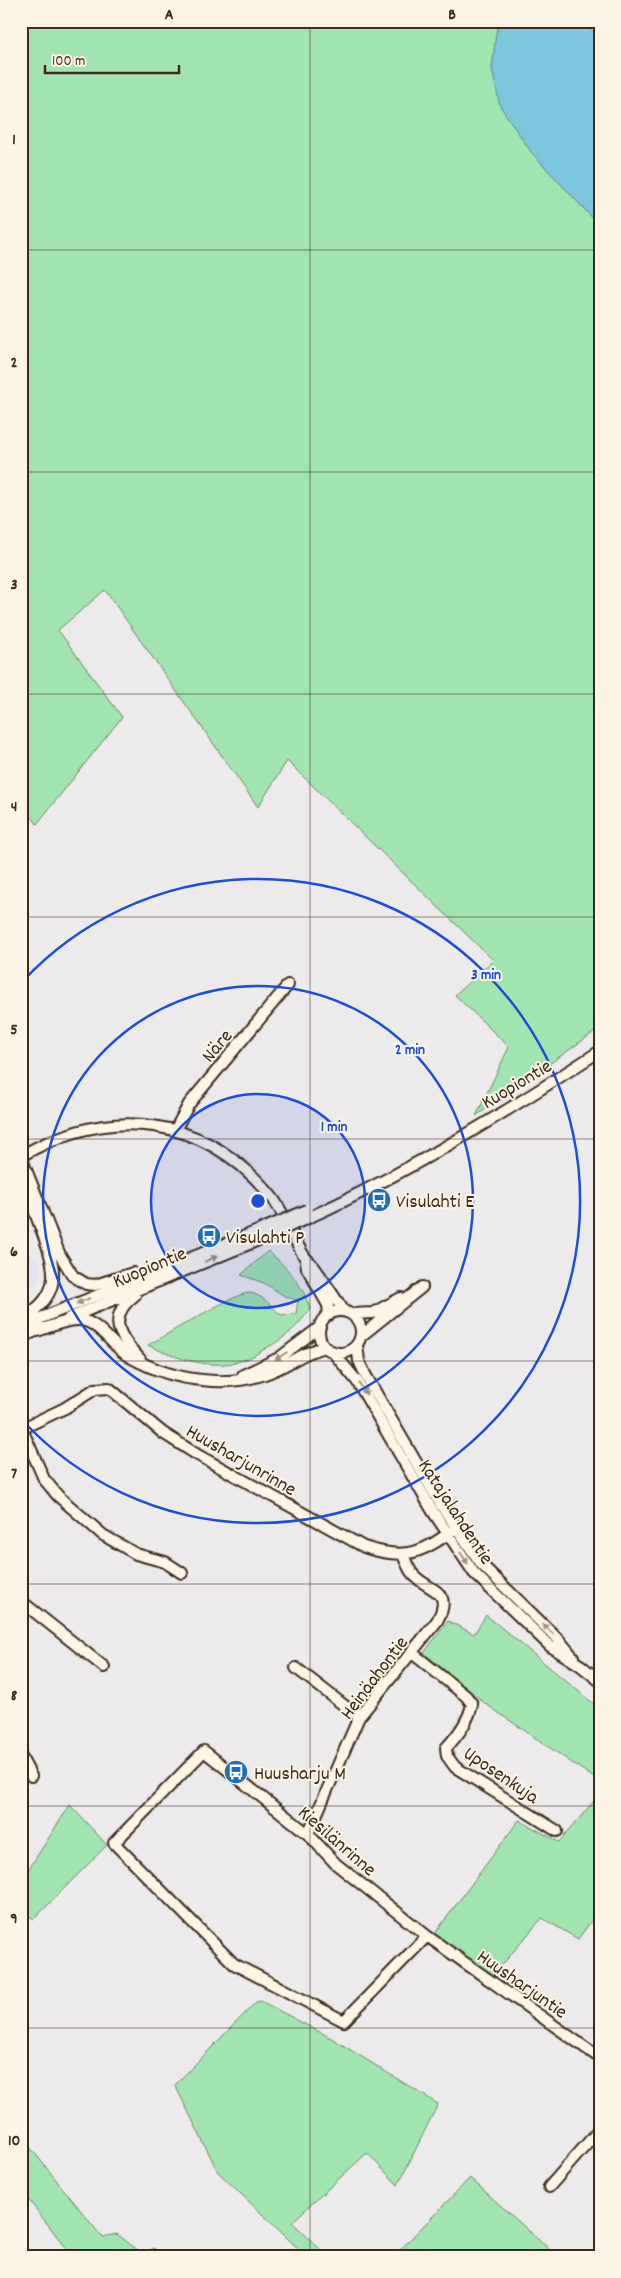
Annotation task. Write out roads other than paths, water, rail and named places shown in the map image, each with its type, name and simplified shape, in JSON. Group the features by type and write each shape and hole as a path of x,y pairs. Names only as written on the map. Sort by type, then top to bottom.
{"street":[{"name":"Näre","path":"175,1130 189,1104 288,985"},
{"name":"Kuopiontie","path":"21,1326 260,1235 398,1172 535,1093 600,1051"},
{"path":"188,1264 142,1270 101,1285 86,1284 79,1281 68,1270 60,1255 21,1156 53,1139 90,1128 114,1124 146,1125 175,1130 198,1137 227,1155 255,1178 273,1198 305,1257 361,1328 359,1340"},
{"path":"21,1178 54,1268 53,1283 48,1297 35,1311 21,1320"},
{"path":"226,1380 254,1371 279,1358 320,1327 329,1315 328,1305 307,1268 305,1257"},
{"path":"142,1362 124,1341 120,1331 118,1323 121,1308 134,1295 188,1264"},
{"name":"Kuopiontie","path":"21,1337 188,1264"},
{"path":"37,1331 72,1320 84,1321 96,1327 129,1357 162,1371 188,1378 226,1380 259,1376 278,1369 313,1349 328,1349 341,1354 350,1351 359,1340 422,1287 372,1313 329,1315"},
{"path":"320,1327 321,1341 328,1349"},
{"name":"Katajalahdentie","path":"359,1340 359,1362 474,1573 550,1646 580,1665 600,1681"},
{"name":"Katajalahdentie","path":"328,1349 357,1381 452,1531"},
{"name":"Huusharjunrinne","path":"22,1429 96,1389 109,1388 162,1433 196,1454 364,1547 380,1552 403,1555"},
{"path":"22,1429 44,1479 58,1496 103,1535 136,1554 165,1562 182,1572"},
{"path":"403,1555 418,1550 452,1531"},
{"name":"Heinäahontie","path":"308,1834 359,1717 437,1621 443,1610 442,1598 436,1589 413,1574 403,1555"},
{"path":"21,1600 104,1668"},
{"name":"Uposenkuja","path":"411,1652 466,1696 472,1704 470,1715 456,1737 446,1748 447,1756 455,1767 557,1831"},
{"path":"296,1668 359,1717"},
{"name":"Kiesilänrinne","path":"204,1751 308,1834 336,1864 427,1936 344,2021 234,1964 114,1843 204,1751"},
{"path":"21,1757 30,1776"},
{"name":"Huusharjuntie","path":"427,1936 600,2058"},
{"path":"550,2187 600,2129"}],"water":[{"path":"500,21 580,21 600,36 600,226 531,152 500,106 492,69 496,33"}],"place":[{"name":"Visulahti E","path":"379,1200"},
{"name":"Visulahti P","path":"209,1236"},
{"name":"Huusharju M","path":"236,1772"}]}
